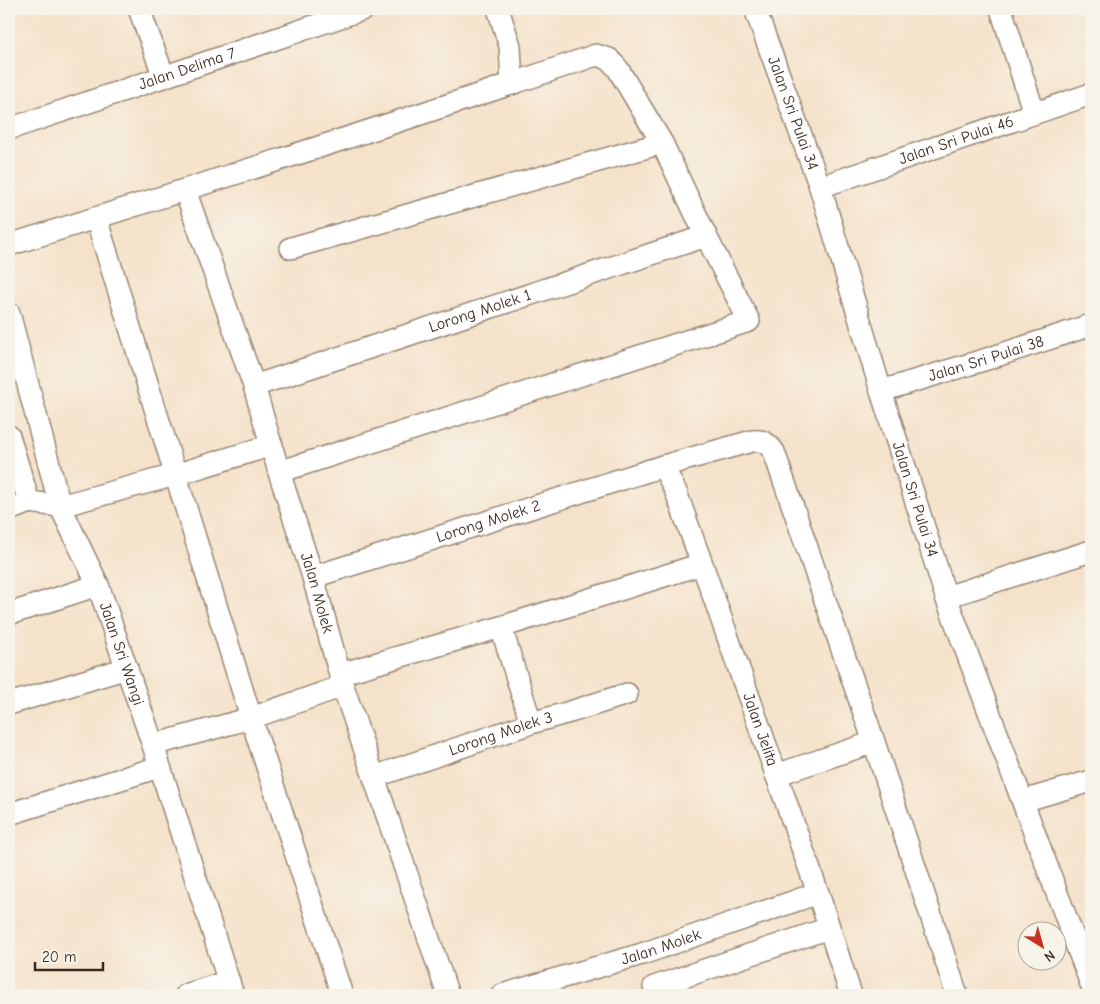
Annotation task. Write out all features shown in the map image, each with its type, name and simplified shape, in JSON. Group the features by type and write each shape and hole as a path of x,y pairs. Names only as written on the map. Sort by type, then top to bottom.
{"street":[{"path":"140,9 164,77"},
{"name":"Jalan Delima 7","path":"9,129 364,9"},
{"path":"498,9 510,46 512,84"},
{"name":"Jalan Sri Pulai 34","path":"756,9 820,188 946,597 1023,801 1086,954 1091,984"},
{"path":"1001,9 1034,113"},
{"path":"9,245 185,190 596,55 609,59 618,69 662,143 749,321 279,472"},
{"name":"Jalan Sri Pulai 46","path":"820,188 1091,94"},
{"path":"291,248 662,143"},
{"name":"Jalan Molek","path":"185,190 254,386 313,577 341,680 448,995"},
{"path":"96,218 251,718 342,995"},
{"name":"Lorong Molek 1","path":"254,386 706,236"},
{"name":"Jalan Sri Wangi","path":"9,313 60,506 98,585 153,745 231,988"},
{"name":"Jalan Sri Pulai 38","path":"881,391 1091,325"},
{"path":"9,436 29,502"},
{"name":"Lorong Molek 2","path":"313,577 663,466 752,440 761,440 769,444 774,452 874,742"},
{"path":"9,510 29,502 60,506 175,475 272,445"},
{"name":"Jalan Jelita","path":"663,466 676,492 702,564 818,893 851,995"},
{"path":"946,597 1091,551"},
{"path":"153,745 251,718 341,680 501,627 702,564"},
{"path":"9,614 98,585"},
{"path":"501,627 531,723"},
{"path":"9,704 127,668"},
{"name":"Lorong Molek 3","path":"374,777 531,723 627,694"},
{"path":"776,775 874,742 957,995"},
{"path":"9,814 159,767"},
{"path":"1023,801 1091,781"},
{"name":"Jalan Molek","path":"502,995 642,954 818,893"},
{"path":"642,954 655,991 829,928"},
{"path":"186,995 231,988"}]}
